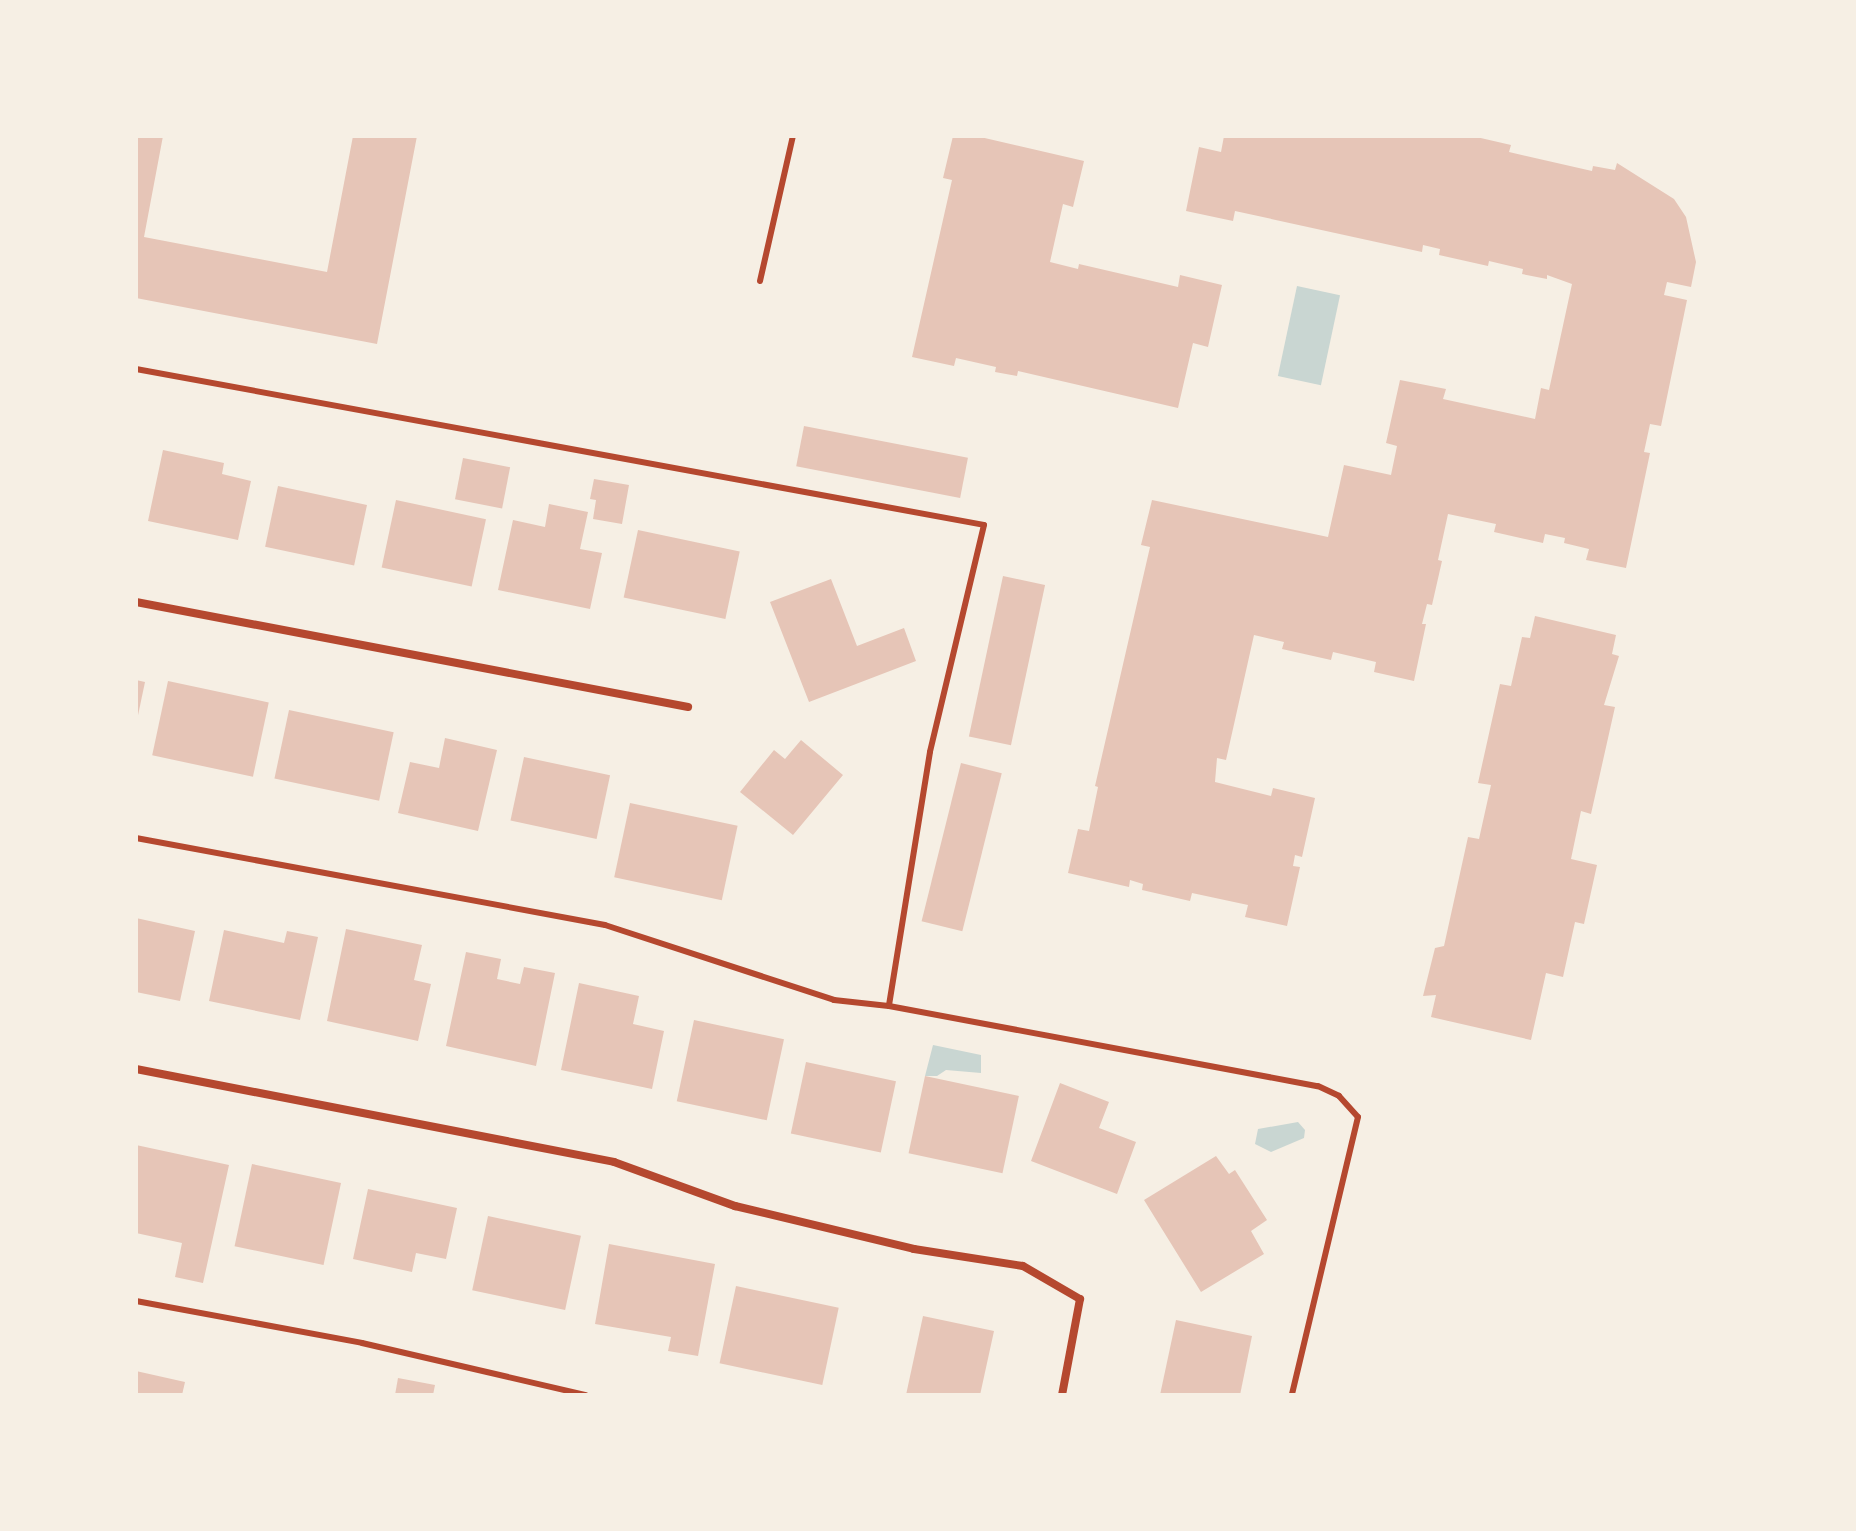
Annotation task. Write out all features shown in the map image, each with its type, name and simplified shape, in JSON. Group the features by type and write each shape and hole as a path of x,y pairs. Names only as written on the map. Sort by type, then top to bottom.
{"street":[{"path":"136,602 688,707"},
{"path":"136,1069 614,1162 735,1206 914,1249 1023,1266 1080,1299 1062,1395"}],"lane":[{"path":"760,281 793,136"},
{"path":"136,369 984,525 930,752 889,1006"},
{"path":"136,838 605,925 834,1000 889,1006 1318,1086 1339,1096 1358,1117 1292,1395"},
{"path":"136,1301 362,1343 586,1395"}],"shaded area":[{"path":"1297,286 1340,295 1321,385 1278,376"},
{"path":"933,1045 981,1055 981,1073 946,1070 937,1076 925,1076"},
{"path":"1298,1122 1305,1130 1304,1138 1271,1152 1255,1144 1258,1129"}],"building":[{"path":"136,136 163,136 144,237 327,272 353,136 417,136 377,344 136,298"},
{"path":"953,136 976,136 1084,161 1073,207 1063,204 1050,262 1078,269 1079,264 1178,287 1180,275 1222,285 1208,347 1193,343 1178,408 1018,371 1017,376 995,372 996,367 956,358 954,366 912,357 952,180 943,178"},
{"path":"1224,136 1472,136 1511,145 1509,152 1592,171 1593,166 1615,170 1617,163 1674,199 1686,217 1696,262 1691,287 1667,282 1664,295 1687,300 1661,426 1650,424 1644,452 1650,453 1626,568 1586,560 1589,549 1564,543 1565,538 1545,534 1543,543 1494,532 1496,524 1448,514 1432,605 1427,604 1422,624 1426,624 1414,681 1374,672 1376,662 1333,652 1331,660 1282,649 1284,642 1254,635 1226,760 1217,758 1215,782 1271,796 1273,788 1315,798 1302,857 1295,855 1293,866 1300,867 1287,926 1245,917 1248,905 1192,893 1190,901 1142,890 1143,884 1130,880 1129,887 1068,873 1078,829 1089,831 1098,787 1095,786 1150,547 1141,545 1152,500 1328,537 1344,465 1391,475 1397,446 1386,443 1400,380 1446,389 1443,399 1535,419 1541,388 1549,390 1572,284 1547,275 1547,279 1522,274 1523,269 1489,261 1488,266 1439,255 1440,249 1423,245 1422,252 1235,211 1233,221 1186,211 1199,147 1221,152"},
{"path":"804,426 968,458 960,498 796,466"},
{"path":"163,450 224,463 222,474 251,481 238,540 148,521"},
{"path":"463,458 510,467 502,508 455,499"},
{"path":"594,479 629,485 622,524 593,519 596,500 590,499"},
{"path":"278,486 367,505 354,566 265,547"},
{"path":"396,500 486,519 472,587 382,567"},
{"path":"549,504 588,512 580,549 602,553 590,609 498,590 513,520 545,527"},
{"path":"638,530 740,552 725,619 624,597"},
{"path":"1003,576 1045,585 1011,745 969,736"},
{"path":"831,579 857,646 904,628 916,661 809,702 770,602"},
{"path":"1535,616 1616,635 1612,654 1619,656 1604,705 1615,707 1591,814 1581,811 1571,859 1597,865 1584,924 1575,922 1563,977 1546,973 1531,1040 1431,1017 1436,995 1423,996 1435,948 1444,946 1468,837 1479,839 1491,785 1478,783 1500,684 1511,686 1522,637 1530,638"},
{"path":"136,680 145,682 137,720 136,720"},
{"path":"168,681 269,702 253,777 152,755"},
{"path":"289,710 394,732 379,801 274,778"},
{"path":"445,738 497,750 478,831 398,813 410,762 439,768"},
{"path":"801,740 843,775 793,835 740,792 774,750 785,759"},
{"path":"524,757 610,775 597,839 510,821"},
{"path":"961,763 1002,773 962,931 922,921"},
{"path":"630,803 738,826 722,900 614,877"},
{"path":"136,918 195,931 180,1001 136,992"},
{"path":"346,929 422,945 414,980 431,984 418,1041 327,1021"},
{"path":"224,930 284,943 287,931 318,937 300,1020 209,1001"},
{"path":"466,952 501,959 497,979 520,984 524,967 555,973 536,1066 446,1046"},
{"path":"579,983 639,996 633,1024 664,1031 652,1089 561,1070"},
{"path":"694,1020 784,1039 767,1120 677,1101"},
{"path":"806,1062 896,1081 881,1153 791,1133"},
{"path":"925,1076 1019,1096 1002,1173 909,1153"},
{"path":"1060,1083 1109,1102 1099,1128 1136,1142 1117,1194 1031,1161"},
{"path":"136,1145 229,1165 203,1283 175,1277 182,1243 136,1233"},
{"path":"1216,1156 1229,1174 1235,1170 1267,1220 1251,1231 1264,1254 1201,1292 1144,1200"},
{"path":"252,1164 341,1183 324,1265 235,1246"},
{"path":"368,1189 457,1208 446,1259 416,1253 412,1272 353,1259"},
{"path":"488,1216 581,1236 565,1310 472,1290"},
{"path":"609,1244 715,1264 698,1356 668,1351 671,1337 595,1324"},
{"path":"736,1286 839,1308 822,1385 720,1363"},
{"path":"923,1316 994,1331 980,1395 906,1395"},
{"path":"1176,1320 1252,1336 1240,1395 1160,1395"},
{"path":"136,1371 185,1382 182,1395 136,1395"},
{"path":"398,1378 435,1385 433,1395 395,1395"}]}
